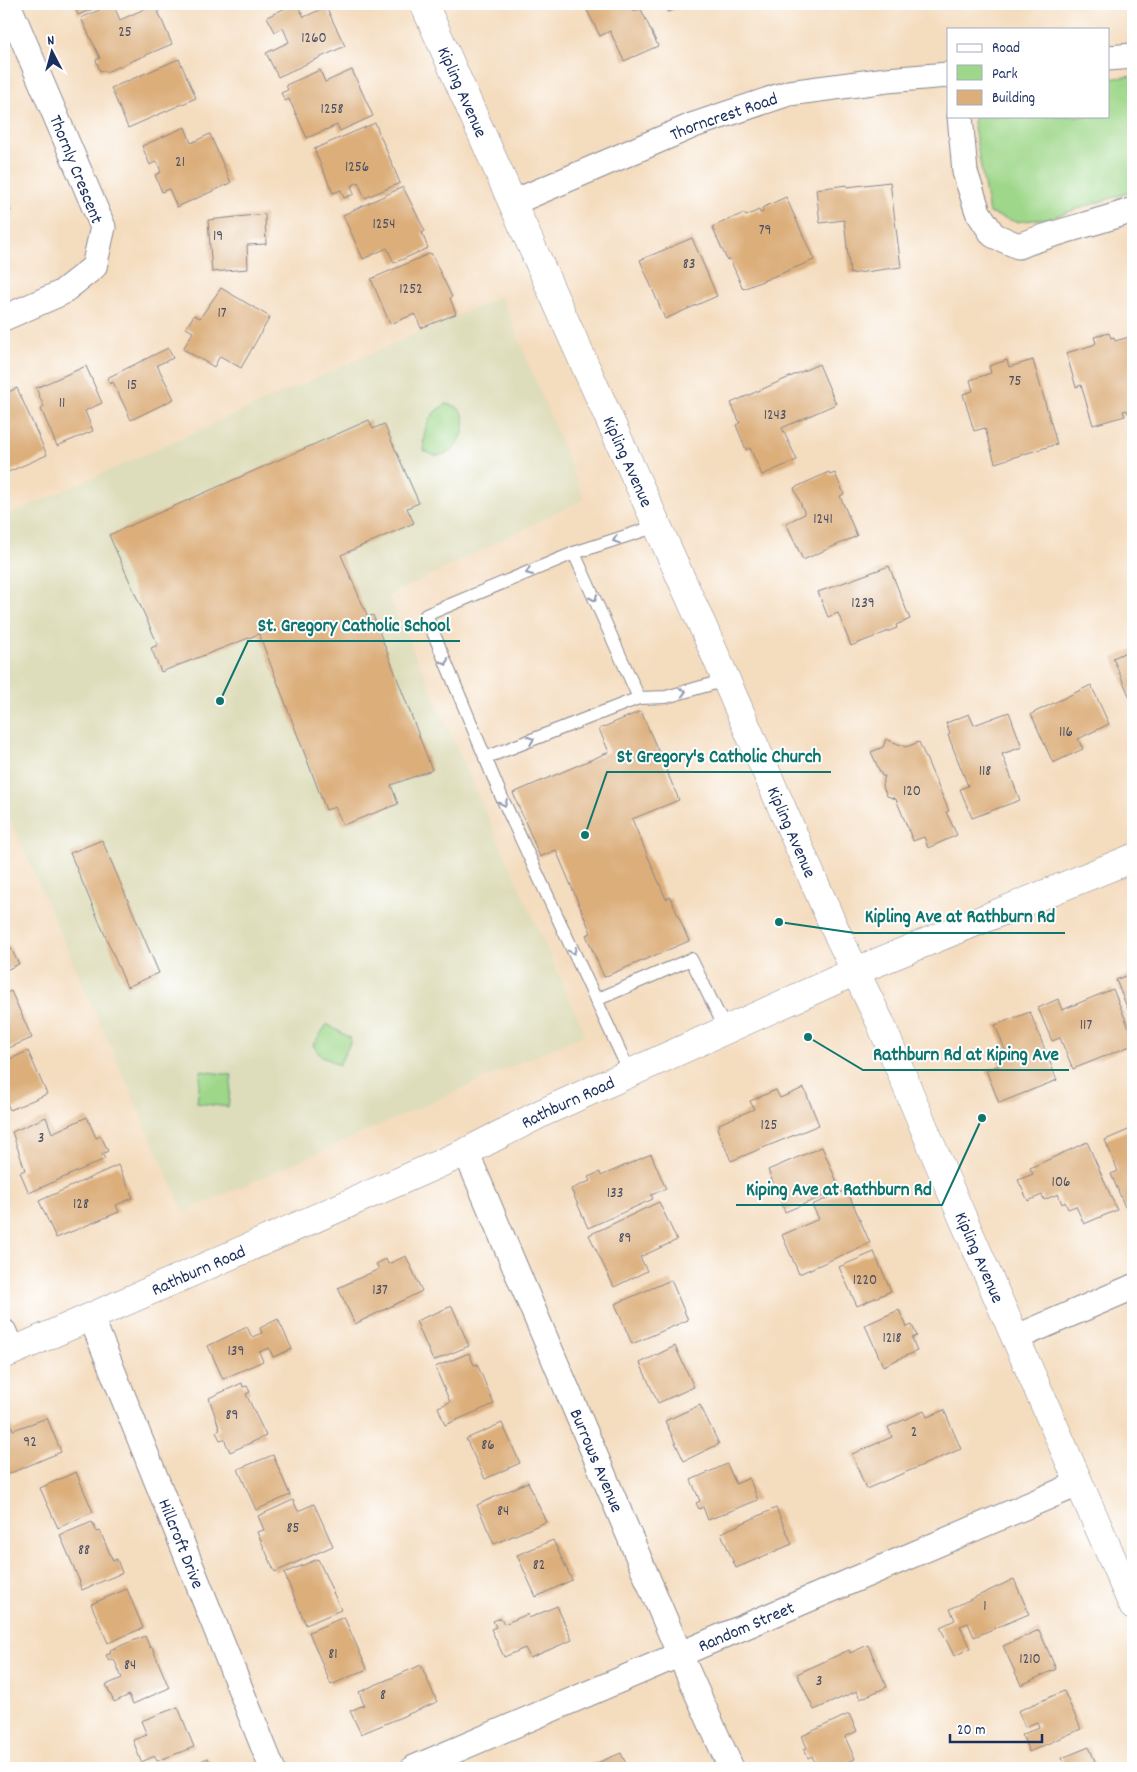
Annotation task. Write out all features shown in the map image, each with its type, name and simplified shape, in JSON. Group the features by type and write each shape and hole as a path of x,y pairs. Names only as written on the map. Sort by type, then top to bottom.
{"main road":[{"name":"Kipling Avenue","path":"424,4 726,680 833,925 880,1022 1078,1484 1133,1606"},
{"name":"Rathburn Road","path":"6,1346 91,1317 466,1152 544,1112 856,971 1133,858"}],"street":[{"name":"Thornly Crescent","path":"4,318 61,293 94,267 103,227 8,4"},
{"path":"1110,58 1133,56"},
{"name":"Thorncrest Road","path":"512,203 694,125 790,93 887,80 947,75"},
{"path":"960,118 965,172 978,212 994,235 1018,246 1050,234 1082,227 1133,210"},
{"name":"Burrows Avenue","path":"466,1152 680,1655 731,1768"},
{"path":"1015,1338 1133,1287"},
{"name":"Hillcroft Drive","path":"91,1317 272,1768"},
{"name":"Random Street","path":"414,1768 1078,1484"}],"lane":[{"path":"630,1073 502,798 426,615 574,553 657,526"},
{"path":"574,553 639,698"},
{"path":"486,758 639,698 666,697 726,680"},
{"path":"596,1000 691,959 726,1030"}],"shaded area":[{"path":"501,296 584,499 389,596 585,1034 184,1212 4,806 4,517"}],"green space":[{"path":"1133,76 1133,191 1050,218 1016,222 989,213 973,122 974,118 1110,118 1110,79"},
{"path":"447,404 455,406 461,412 464,420 464,430 460,440 446,454 436,455 424,451 425,429 435,412"},
{"path":"327,1024 350,1038 350,1043 339,1065 320,1055 313,1045"},
{"path":"201,1071 232,1075 228,1107 197,1103"}],"building":[{"path":"74,4 104,4 78,15"},
{"path":"113,4 120,20 155,4 172,44 106,72 104,70 100,71 96,60 100,58 81,18"},
{"path":"297,4 304,17 326,7 345,46 278,77 266,53 289,42 283,28 275,32 267,17"},
{"path":"584,4 631,4 634,11 641,9 658,46 624,61 610,31 600,36"},
{"path":"665,4 687,4 668,12"},
{"path":"179,59 196,98 128,128 111,88"},
{"path":"320,70 325,82 352,70 373,116 340,131 337,125 307,138 289,99 285,101 281,93 288,90 286,85"},
{"path":"375,123 400,183 365,198 358,182 351,186 354,194 344,198 341,190 333,193 314,149"},
{"path":"185,127 191,143 210,134 231,183 177,207 169,189 162,192 155,175 161,172 157,161 150,165 142,146"},
{"path":"890,182 901,267 850,274 844,220 820,223 816,189"},
{"path":"403,187 425,231 422,233 428,248 394,263 387,248 363,259 343,215"},
{"path":"4,193 11,211 4,214"},
{"path":"786,197 814,260 743,289 730,259 727,260 712,227 744,213 746,216 759,210 760,213 763,212 762,208"},
{"path":"265,214 266,244 247,245 248,269 212,272 208,220"},
{"path":"692,238 717,296 665,319 640,260"},
{"path":"431,253 452,297 450,298 456,314 421,328 415,314 390,324 371,279"},
{"path":"221,288 270,317 241,368 220,356 214,367 183,349 193,332 186,328 194,315 200,318"},
{"path":"1109,333 1111,338 1114,337 1115,341 1133,336 1133,412 1123,411 1125,416 1093,425 1081,385 1076,387 1066,353 1093,345 1096,343 1094,337"},
{"path":"168,348 173,358 157,365 174,399 131,420 113,382 110,384 107,378"},
{"path":"1007,360 1009,367 1033,360 1057,444 995,463 985,428 974,431 963,394 973,391 970,380 991,373 989,366"},
{"path":"819,364 836,404 782,428 797,460 762,475 750,448 746,450 736,425 740,423 731,403"},
{"path":"86,366 102,403 85,411 93,431 57,446 41,409 44,407 36,388"},
{"path":"17,388 47,455 6,473 4,466 4,394"},
{"path":"369,420 373,429 384,424 419,503 407,508 414,523 341,555 368,617 373,615 432,770 391,785 398,804 343,825 335,807 326,810 259,634 161,672 151,648 158,645 109,535"},
{"path":"829,472 830,475 835,473 844,494 840,496 857,536 803,560 786,523 805,514 794,488"},
{"path":"889,566 910,619 896,625 897,628 851,646 838,613 828,617 818,592"},
{"path":"1133,649 1133,705 1113,658"},
{"path":"1091,685 1109,724 1078,739 1083,749 1053,763 1031,714"},
{"path":"641,711 679,800 632,819 666,899 670,897 689,941 604,977 586,935 591,933 556,850 540,857 513,793 609,752 599,729"},
{"path":"1009,712 1022,747 1002,754 1020,800 972,818 960,789 968,786 948,735 950,734 946,723 969,714 974,725"},
{"path":"886,739 906,747 919,742 949,811 946,812 957,835 928,848 924,837 913,841 896,799 887,796 882,785 885,776 882,776 871,752 883,747"},
{"path":"102,840 159,973 127,987 70,853"},
{"path":"9,945 19,964 4,971 4,947"},
{"path":"1133,969 1133,1022 1116,980 1132,973 1131,970"},
{"path":"1113,989 1133,1038 1133,1045 1073,1069 1060,1038 1052,1041 1038,1008 1058,999 1062,1010"},
{"path":"11,991 32,1038 4,1050 4,994"},
{"path":"1030,1012 1057,1080 999,1103 986,1070 1000,1065 996,1056 1006,1052 995,1025"},
{"path":"28,1051 47,1094 10,1110 4,1097 4,1062"},
{"path":"804,1088 819,1125 731,1161 717,1128 720,1126 719,1124 754,1109 750,1101 776,1090 780,1098"},
{"path":"46,1117 52,1133 87,1117 96,1138 101,1136 108,1151 102,1154 105,1159 29,1193 20,1172 25,1170 12,1132"},
{"path":"1133,1128 1133,1203 1125,1207 1111,1174 1118,1171 1105,1140"},
{"path":"1087,1142 1117,1210 1084,1224 1076,1206 1068,1209 1065,1202 1062,1204 1058,1194 1044,1200 1042,1195 1028,1201 1018,1180 1033,1174 1030,1168"},
{"path":"822,1147 840,1189 785,1212 768,1170"},
{"path":"651,1154 666,1189 651,1195 653,1199 588,1228 571,1189 590,1181 588,1177 600,1172 601,1176"},
{"path":"118,1165 133,1198 116,1205 119,1212 56,1238 39,1201"},
{"path":"847,1190 870,1243 799,1274 782,1235 819,1219 812,1205"},
{"path":"659,1202 677,1240 640,1257 647,1271 614,1287 589,1235"},
{"path":"874,1252 891,1291 857,1306 839,1267"},
{"path":"406,1256 422,1291 355,1324 338,1288 379,1269 376,1264 386,1259 388,1264"},
{"path":"671,1280 688,1320 632,1344 615,1304"},
{"path":"452,1306 469,1346 433,1361 416,1321"},
{"path":"899,1310 907,1327 912,1325 917,1336 912,1338 917,1351 883,1366 865,1325"},
{"path":"278,1319 292,1349 273,1357 269,1348 259,1352 263,1361 223,1379 208,1346 247,1327 252,1337 262,1333 260,1328"},
{"path":"675,1346 694,1387 658,1403 640,1363"},
{"path":"469,1353 474,1365 477,1364 494,1404 445,1425 438,1407 450,1402 435,1367"},
{"path":"1133,1377 1133,1396 1127,1380"},
{"path":"242,1383 243,1387 247,1386 250,1392 246,1394 266,1436 230,1452 224,1439 220,1440 216,1432 220,1430 209,1398"},
{"path":"700,1405 719,1444 684,1461 665,1421"},
{"path":"944,1410 961,1449 866,1489 852,1454 892,1437 888,1427 924,1411 927,1417"},
{"path":"47,1418 61,1452 6,1475 4,1470 4,1427 11,1424 13,1430"},
{"path":"502,1423 520,1463 485,1479 466,1439"},
{"path":"273,1455 290,1495 256,1510 238,1469"},
{"path":"727,1464 736,1484 749,1478 758,1500 708,1520 703,1507 699,1509 696,1503 700,1501 691,1480"},
{"path":"76,1472 93,1512 58,1528 40,1488"},
{"path":"528,1482 546,1522 494,1544 477,1505"},
{"path":"293,1500 298,1511 314,1504 333,1546 275,1572 257,1532 264,1530 258,1516"},
{"path":"776,1508 792,1544 736,1568 721,1533"},
{"path":"92,1522 97,1532 100,1531 113,1561 117,1559 122,1573 82,1590 60,1535"},
{"path":"553,1540 572,1580 536,1597 517,1555"},
{"path":"318,1559 341,1610 306,1625 284,1573"},
{"path":"1014,1579 1029,1614 974,1637 968,1623 960,1626 971,1648 954,1656 940,1627 955,1620 950,1609"},
{"path":"127,1589 143,1628 108,1643 91,1604"},
{"path":"557,1606 572,1640 530,1658 525,1648 504,1657 491,1629 496,1627 493,1621 501,1618 504,1624 528,1614 529,1618"},
{"path":"344,1617 367,1669 331,1685 309,1632"},
{"path":"1039,1630 1056,1669 1021,1685 1003,1646"},
{"path":"145,1636 150,1648 152,1647 169,1688 133,1704 129,1695 114,1702 106,1685 122,1678 114,1659 109,1661 106,1655 111,1653 110,1650"},
{"path":"868,1645 887,1687 860,1699 857,1691 814,1710 797,1674 849,1650 850,1653"},
{"path":"421,1665 437,1702 361,1734 350,1711 364,1705 359,1692"},
{"path":"1064,1691 1081,1729 1029,1752 1022,1735 1039,1727 1037,1722 1025,1727 1018,1711"},
{"path":"178,1707 194,1747 157,1761 155,1756 141,1762 133,1740 147,1735 141,1721"},
{"path":"849,1714 857,1731 845,1737 855,1759 834,1768 817,1768 812,1756 808,1758 804,1749 807,1748 802,1736"},
{"path":"1089,1747 1098,1768 1066,1768 1062,1758"},
{"path":"621,1753 628,1768 585,1768"},
{"path":"208,1758 213,1768 185,1768"}],"place":[{"name":"St. Gregory Catholic School","path":"220,701"},
{"name":"St Gregory's Catholic Church","path":"585,835"},
{"name":"Kipling Ave at Rathburn Rd","path":"779,922"},
{"name":"Rathburn Rd at Kiping Ave","path":"808,1037"},
{"name":"Kiping Ave at Rathburn Rd","path":"982,1118"}]}
